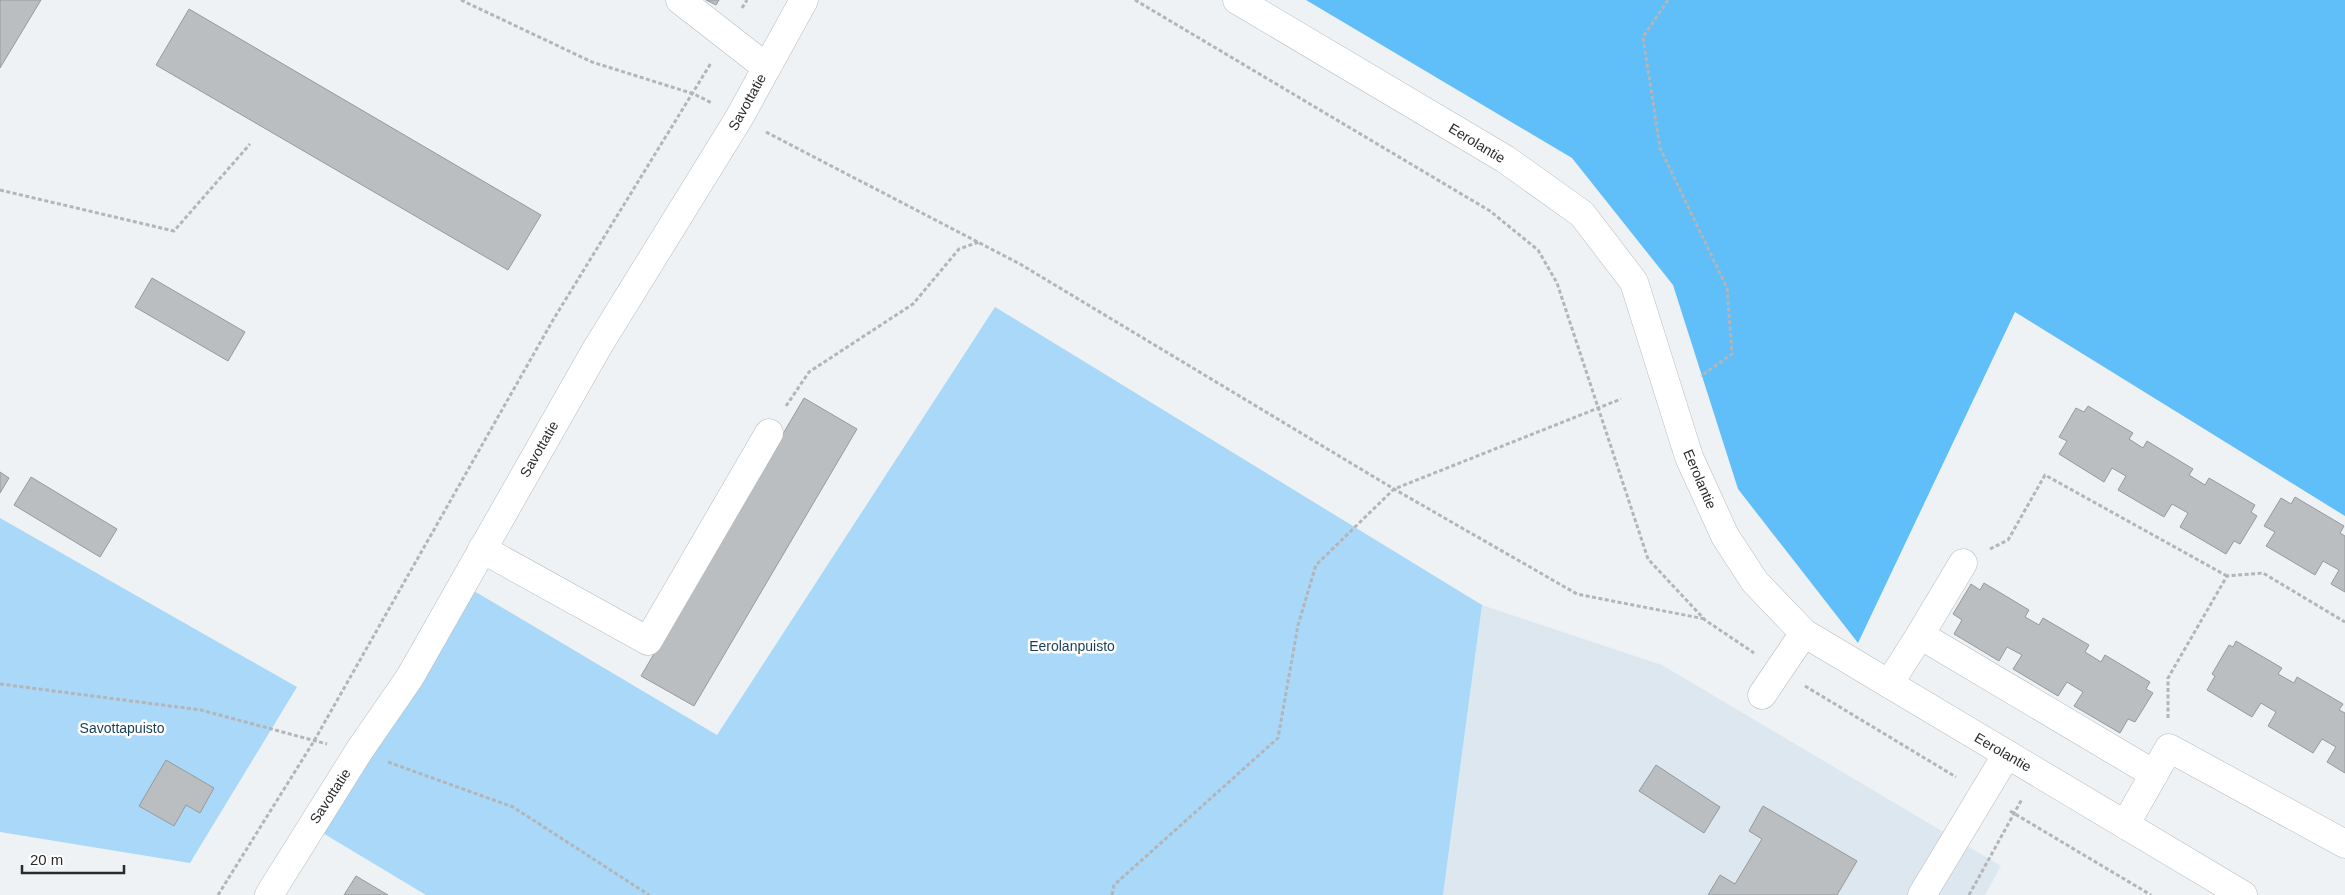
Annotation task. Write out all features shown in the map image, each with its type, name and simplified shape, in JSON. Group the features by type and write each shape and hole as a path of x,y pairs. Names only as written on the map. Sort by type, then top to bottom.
{"street":[{"path":"680,0 766,67"},
{"name":"Savottatie","path":"269,895 359,751 410,677 597,348 739,118 804,0"},
{"name":"Eerolantie","path":"1237,0 1505,159 1582,214 1634,282 1689,457 1725,536 1755,582 1804,633 2240,894"},
{"path":"482,550 648,641 769,433"},
{"path":"1889,684 1963,563"},
{"path":"1762,695 1804,633"},
{"path":"1920,635 2154,774"},
{"path":"2126,825 2168,748 2345,844"},
{"path":"1922,895 2007,754"}],"path":[{"path":"461,0 592,62 694,94 980,242 1394,489 1576,594 1705,620"},
{"path":"218,895 314,741 553,320 694,94 747,0"},
{"path":"1135,0 1490,211 1538,250 1557,283 1648,559 1705,620 1778,670 2152,895"},
{"path":"1668,0 1643,37 1660,148 1727,288 1732,354 1701,376"},
{"path":"0,190 174,231 250,144"},
{"path":"769,433 809,372 912,304 958,249 980,242"},
{"path":"1112,895 1114,885 1278,738 1298,625 1316,565 1394,489 1622,399"},
{"path":"1963,563 2008,540 2045,476 2227,576 2263,572 2345,622"},
{"path":"2168,748 2168,678 2227,576"},
{"path":"0,684 201,710 314,741 359,751 513,807 649,895"},
{"path":"1969,895 2014,813"}],"shaded area":[{"path":"1306,0 2345,0 2345,516 2015,312 1858,643 1738,489 1673,285 1572,158"},
{"path":"1482,605 1662,665 2001,866 1985,895 1443,895"}],"green space":[{"name":"Eerolanpuisto","path":"995,307 1482,605 1443,895 426,895 311,826 469,588 717,735"},
{"name":"Savottapuisto","path":"0,518 297,687 190,863 0,832"}],"building":[{"path":"0,0 41,0 0,68"},
{"path":"706,0 719,0 716,5"},
{"path":"189,9 541,215 508,270 156,65"},
{"path":"152,278 245,332 228,361 135,307"},
{"path":"804,398 857,429 694,706 641,676"},
{"path":"2088,406 2133,433 2129,439 2143,448 2147,441 2193,469 2189,475 2205,485 2209,478 2255,505 2251,512 2257,516 2240,544 2234,541 2226,554 2180,527 2188,513 2172,504 2164,517 2118,490 2126,476 2112,468 2104,482 2059,454 2067,441 2059,437 2076,408 2084,412"},
{"path":"0,472 9,478 0,493"},
{"path":"31,477 117,529 100,557 14,505"},
{"path":"2295,497 2344,526 2340,533 2345,536 2345,592 2331,584 2339,570 2323,561 2315,575 2266,546 2275,532 2264,526 2281,498 2291,504"},
{"path":"1984,583 2029,610 2025,617 2039,625 2043,618 2089,645 2085,652 2101,662 2105,655 2150,682 2146,689 2153,693 2135,722 2128,719 2120,733 2074,706 2083,692 2067,682 2058,696 2013,669 2022,655 2007,647 1999,661 1954,634 1962,620 1953,614 1971,584 1980,590"},
{"path":"2236,641 2282,668 2278,674 2294,683 2297,677 2343,704 2339,710 2345,713 2345,773 2327,762 2336,747 2322,739 2313,753 2268,726 2276,712 2261,703 2252,717 2207,690 2215,676 2212,674 2229,645 2233,647"},
{"path":"166,760 214,788 200,813 186,805 174,826 139,806"},
{"path":"1656,765 1720,807 1704,833 1639,791"},
{"path":"1763,806 1857,861 1837,895 1708,895 1720,875 1735,884 1762,839 1749,831"},
{"path":"356,876 388,895 344,895"}]}
